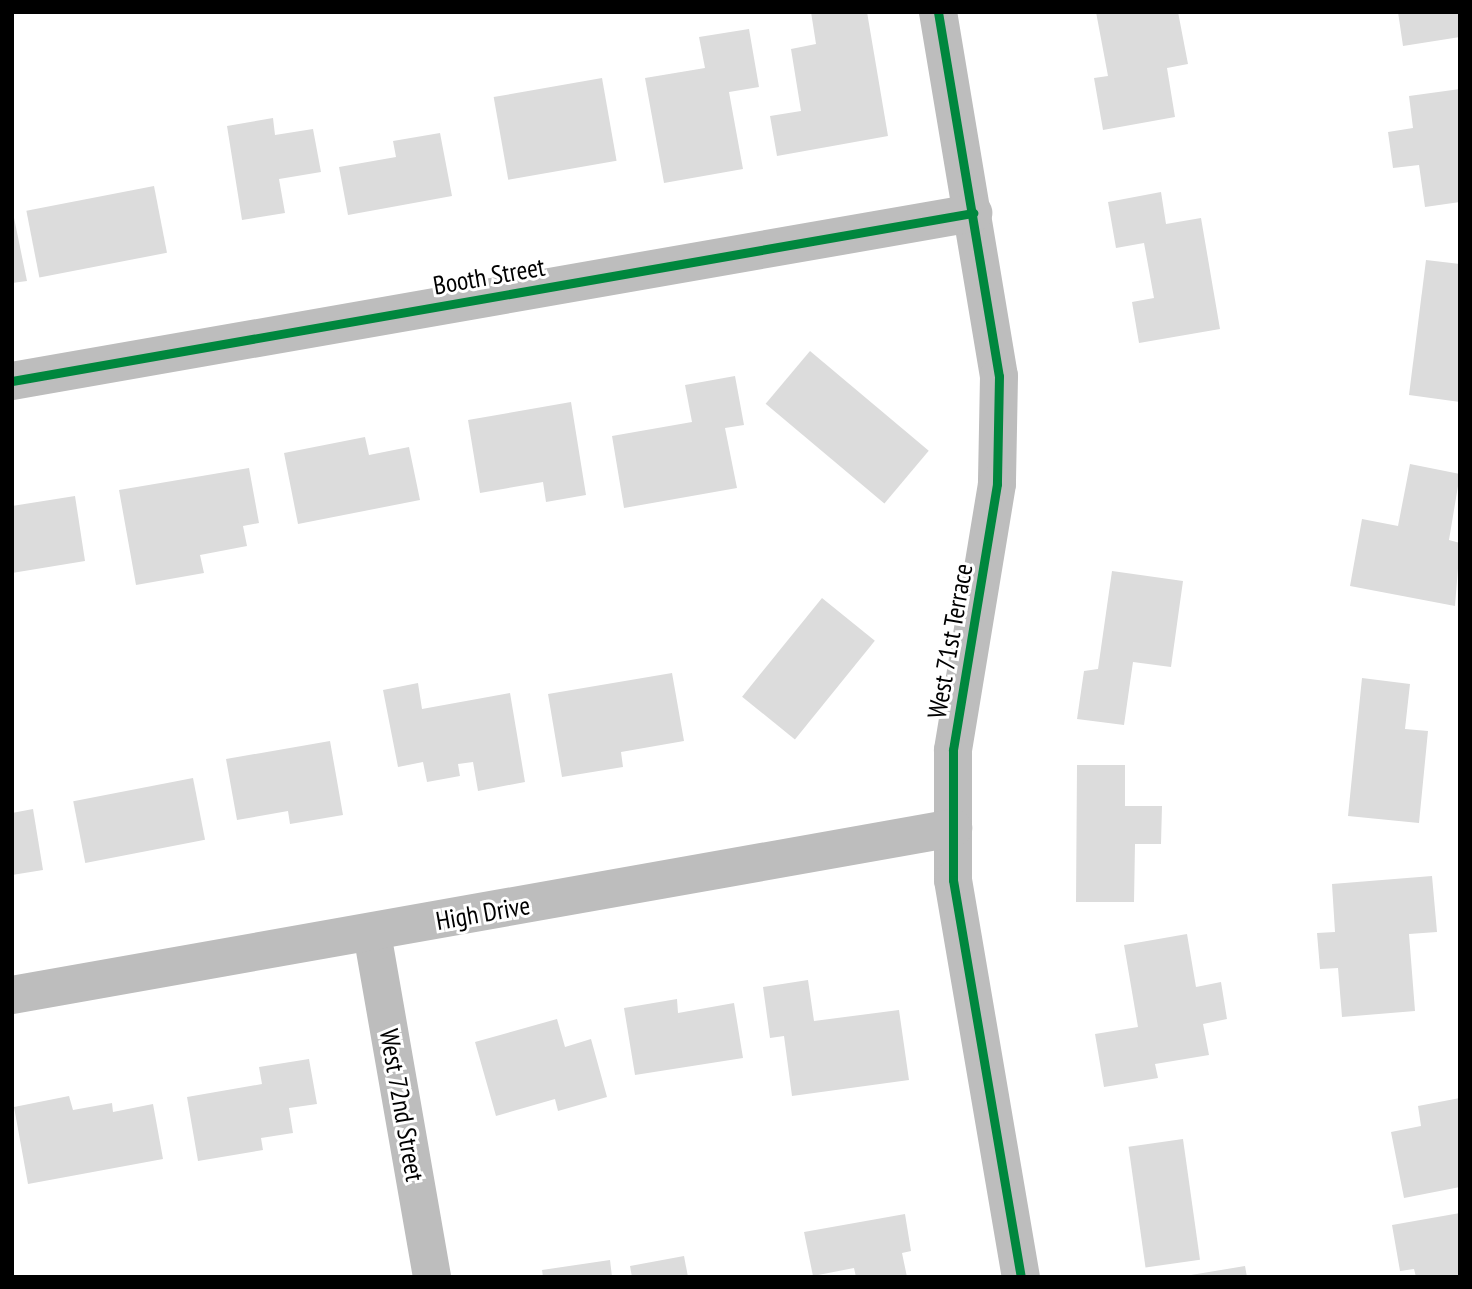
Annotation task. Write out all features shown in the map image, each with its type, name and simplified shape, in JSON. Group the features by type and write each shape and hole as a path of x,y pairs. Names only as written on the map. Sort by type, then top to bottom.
{"street":[{"name":"West 71st Terrace","path":"938,12 999,376 997,484 953,750 953,828 960,934 1021,1277"},
{"name":"Booth Street","path":"12,381 973,213"},
{"name":"High Drive","path":"12,995 953,828"},
{"name":"West 72nd Street","path":"372,933 432,1277"}],"building":[{"path":"811,12 867,12 888,136 777,156 770,116 801,111 791,49 816,44"},
{"path":"1096,12 1178,12 1188,64 1167,68 1175,117 1103,130 1094,78 1108,76"},
{"path":"1398,12 1460,12 1460,37 1403,46"},
{"path":"749,29 759,87 729,92 743,169 664,183 645,78 705,68 699,37"},
{"path":"602,78 617,161 508,180 494,97"},
{"path":"1460,89 1460,202 1425,207 1419,165 1393,168 1388,132 1413,128 1409,96"},
{"path":"273,118 275,135 313,129 321,172 279,179 285,213 242,220 227,126"},
{"path":"440,133 452,196 348,215 339,167 396,157 393,141"},
{"path":"154,186 167,253 39,278 26,211"},
{"path":"1161,192 1166,224 1201,218 1220,329 1139,343 1132,302 1154,298 1144,243 1116,248 1108,202"},
{"path":"12,208 27,281 12,283"},
{"path":"1426,260 1460,264 1460,402 1409,395"},
{"path":"810,351 929,451 884,503 766,404"},
{"path":"735,376 744,425 725,428 737,488 624,508 612,436 692,422 685,385"},
{"path":"571,402 586,495 546,502 543,482 480,493 468,420"},
{"path":"365,437 369,455 409,447 420,500 298,524 284,453"},
{"path":"1410,464 1460,474 1449,540 1460,543 1455,606 1350,586 1362,519 1398,526"},
{"path":"249,468 259,523 243,526 247,546 200,555 204,573 136,585 119,490"},
{"path":"75,496 85,561 12,573 12,506"},
{"path":"1112,571 1183,581 1171,667 1133,662 1124,725 1077,719 1084,671 1098,669"},
{"path":"822,598 875,641 795,739 742,697"},
{"path":"672,673 684,741 621,752 623,767 562,777 548,694"},
{"path":"1362,678 1410,684 1405,729 1428,731 1419,823 1348,816"},
{"path":"418,683 422,709 510,693 525,782 478,791 473,762 458,764 460,776 427,782 423,762 398,767 383,690"},
{"path":"330,741 343,815 290,824 288,811 237,820 226,759"},
{"path":"1077,765 1125,765 1125,806 1162,806 1161,844 1135,844 1134,902 1076,902"},
{"path":"193,778 205,840 85,863 73,801"},
{"path":"33,809 43,870 12,875 12,813"},
{"path":"1432,876 1437,932 1409,934 1415,1011 1342,1017 1338,968 1320,969 1317,933 1335,932 1332,884"},
{"path":"1187,934 1196,987 1221,982 1227,1019 1203,1024 1209,1055 1155,1064 1158,1078 1104,1087 1095,1034 1138,1027 1124,945"},
{"path":"808,980 814,1021 899,1010 909,1080 792,1096 784,1036 770,1038 763,987"},
{"path":"677,999 678,1013 734,1003 743,1058 635,1075 624,1008"},
{"path":"557,1019 565,1047 591,1039 607,1097 558,1111 555,1099 496,1116 475,1042"},
{"path":"309,1059 317,1104 289,1108 293,1133 261,1138 263,1150 198,1161 187,1097 262,1084 259,1067"},
{"path":"69,1096 73,1110 112,1103 113,1112 153,1104 163,1159 28,1184 14,1107"},
{"path":"1460,1098 1460,1187 1404,1198 1391,1132 1421,1126 1418,1106"},
{"path":"1183,1139 1200,1260 1146,1267 1129,1147"},
{"path":"1460,1213 1460,1277 1416,1277 1414,1269 1400,1271 1392,1225"},
{"path":"905,1214 911,1251 902,1253 907,1277 856,1277 854,1268 813,1276 804,1232"},
{"path":"684,1256 688,1277 632,1277 630,1266"},
{"path":"610,1260 612,1277 543,1277 542,1270"},
{"path":"1245,1266 1247,1277 1191,1277 1191,1275"}],"cycle path":[{"path":"938,12 999,376 997,484 953,750 953,880 1021,1277"},
{"path":"12,381 973,213"}]}
